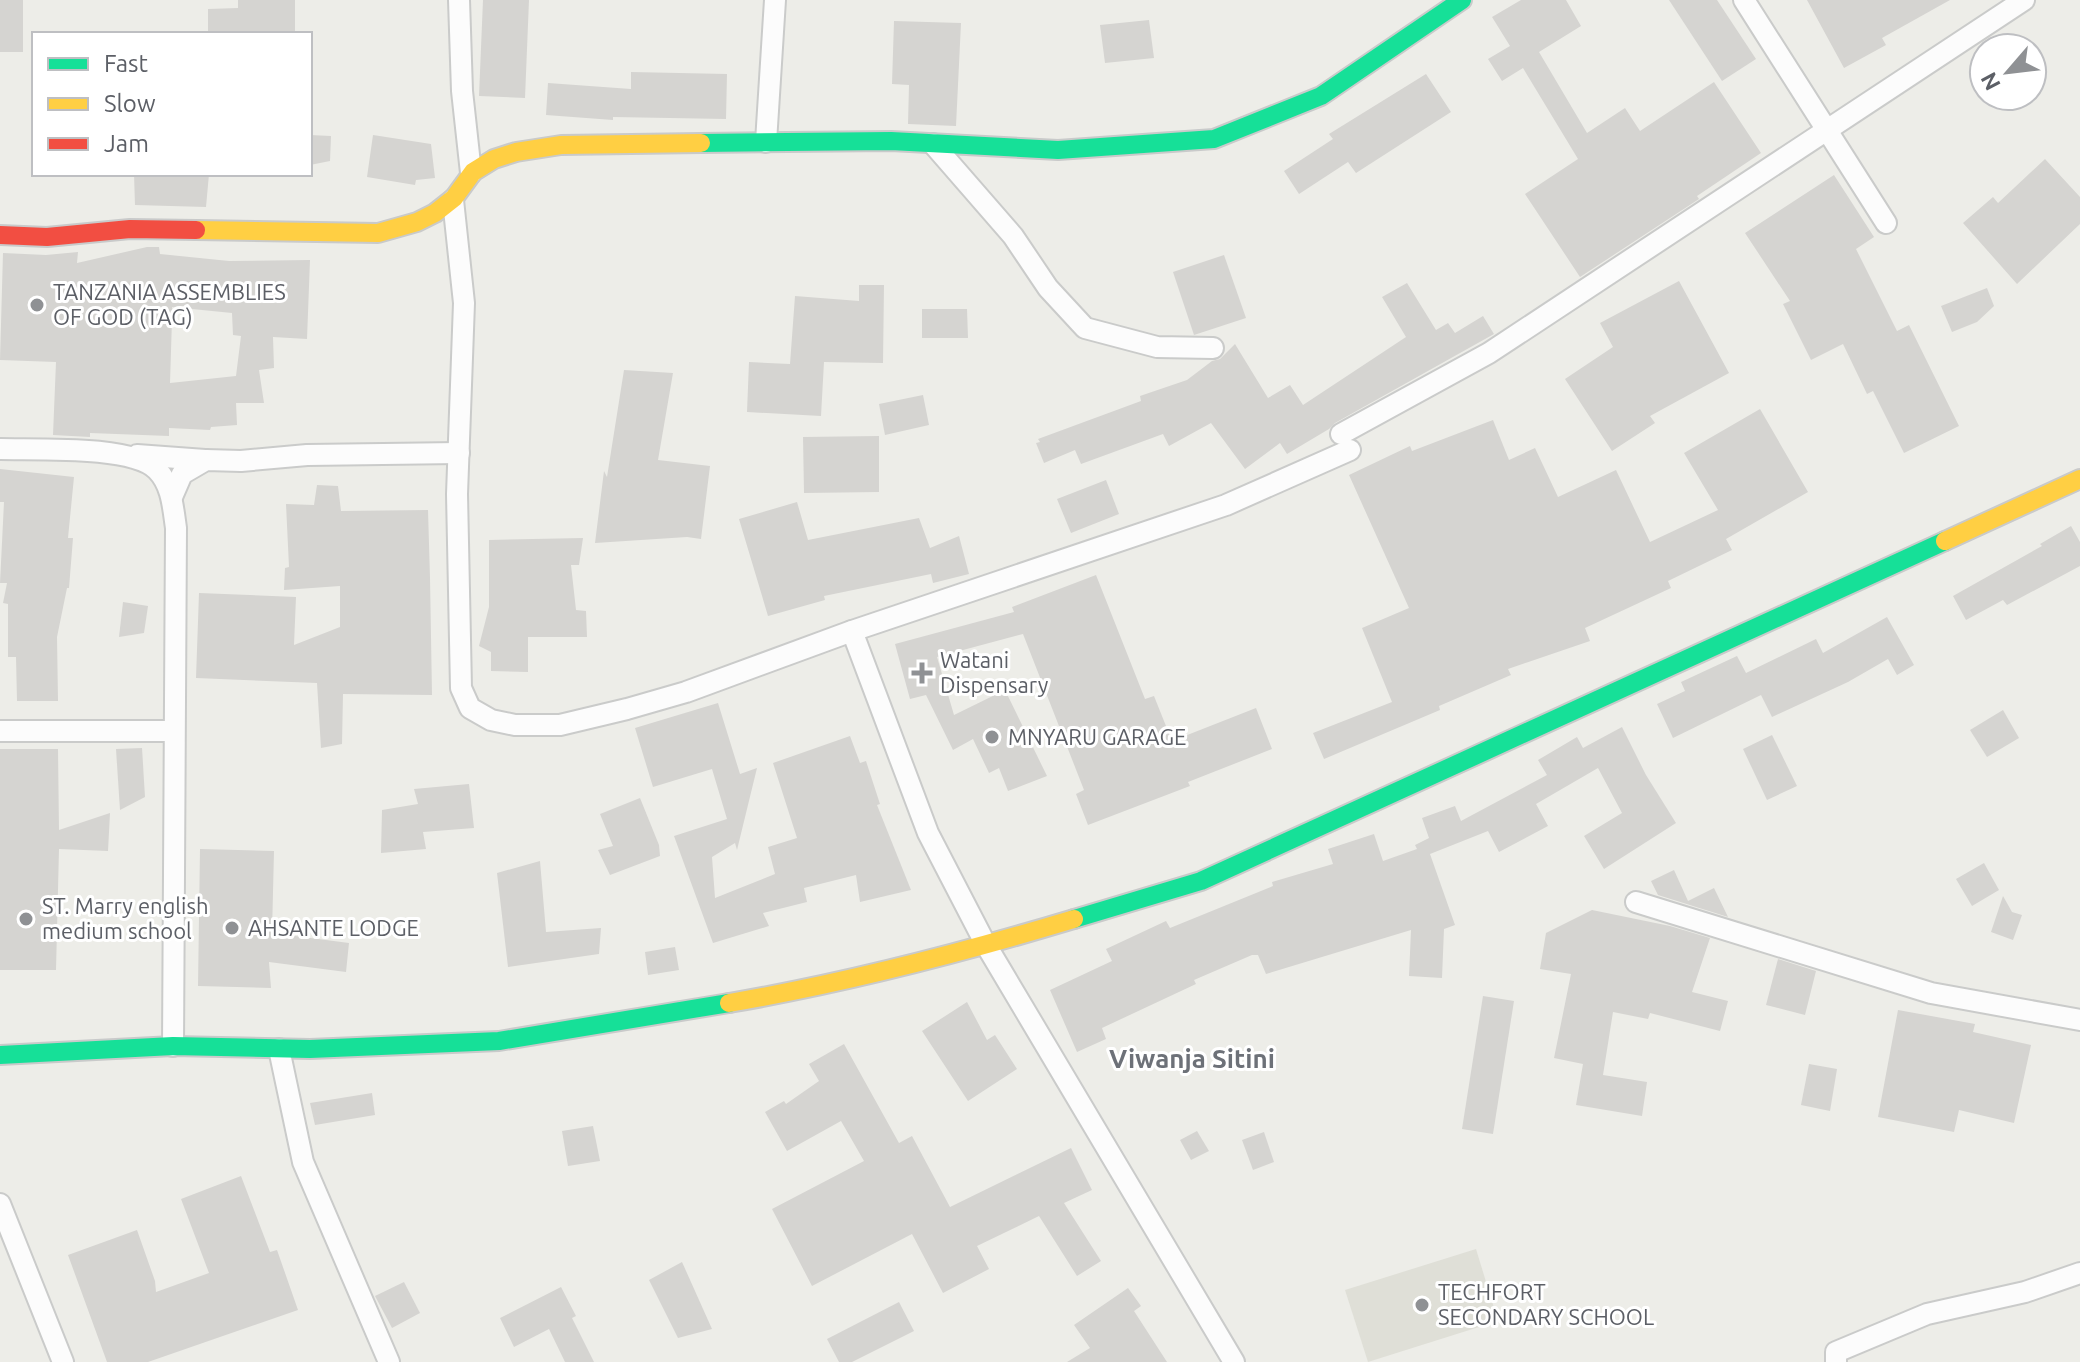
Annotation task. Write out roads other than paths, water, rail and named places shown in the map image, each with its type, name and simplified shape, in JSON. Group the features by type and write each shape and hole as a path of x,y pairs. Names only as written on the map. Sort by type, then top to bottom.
{"main road":[{"path":"0,235 47,237 130,229 378,233 415,223 453,200 471,173 521,149 632,143 766,142 933,144 1058,150 1214,139 1321,96 1462,0"},
{"path":"0,1055 173,1046 279,1049 499,1041 794,992 986,945 1201,881 2080,479"}],"street":[{"path":"459,0 462,91 471,173"},
{"path":"766,142 775,0"},
{"path":"1744,0 1886,223"},
{"path":"453,200 464,303 459,453 461,688 470,708 491,720 515,725 560,725 627,709 747,671 852,631 1226,505 1346,442 1489,353 2024,0"},
{"path":"933,144 1013,236 1048,288 1085,328 1157,347 1213,348"},
{"path":"0,449 241,461 307,455 459,453"},
{"path":"121,454 157,470 172,497 176,528 173,1046"},
{"path":"172,497 182,474 206,460"},
{"path":"852,631 928,833 986,945 1234,1362"},
{"path":"0,731 173,731"},
{"path":"1636,902 1931,993 2080,1020"},
{"path":"279,1049 303,1162 389,1362"},
{"path":"0,1204 63,1362"},
{"path":"1836,1362 1836,1352 1927,1314 2025,1292 2080,1273"}],"place":[{"name":"TANZANIA ASSEMBLIES OF GOD (TAG)","path":"37,305"},
{"name":"Watani Dispensary","path":"922,673"},
{"name":"MNYARU GARAGE","path":"992,737"},
{"name":"ST. Marry english medium school","path":"26,919"},
{"name":"AHSANTE LODGE","path":"232,928"},
{"name":"TECHFORT SECONDARY SCHOOL","path":"1422,1305"}],"district":[{"name":"Viwanja Sitini","path":"1192,1059"}]}
